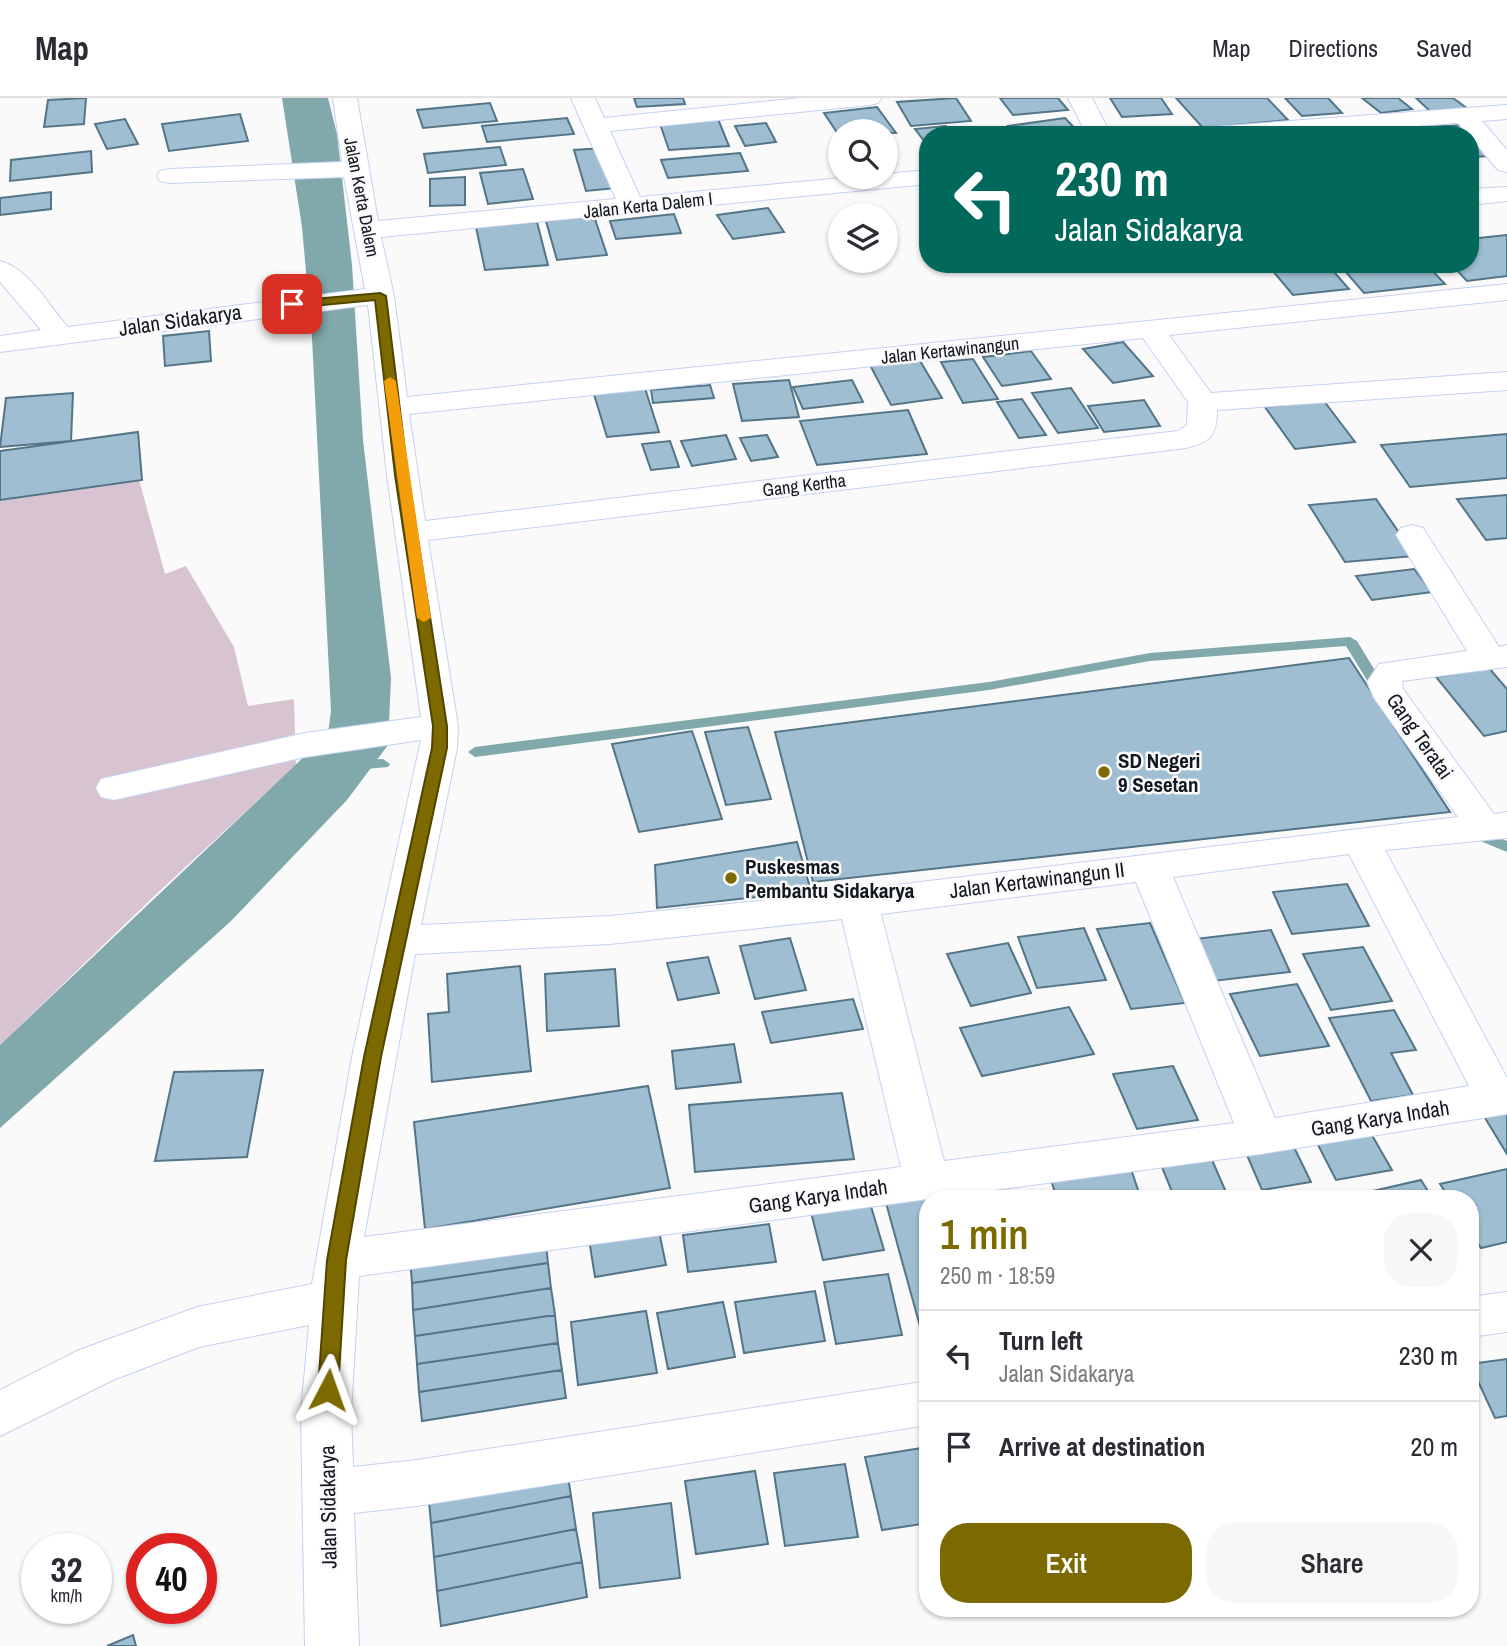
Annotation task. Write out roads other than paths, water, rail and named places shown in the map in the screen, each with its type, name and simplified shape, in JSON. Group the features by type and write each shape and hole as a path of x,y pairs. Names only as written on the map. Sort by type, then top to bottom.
{"street":[{"name":"Jalan Kerta Dalem","path":"345,98 350,169 369,230 370,297"},
{"path":"583,98 632,206"},
{"path":"594,126 870,98"},
{"path":"1080,98 1095,126"},
{"path":"1317,126 1507,112"},
{"path":"1464,115 1473,126"},
{"path":"1479,132 1507,165"},
{"path":"169,176 350,169"},
{"name":"Jalan Kerta Dalem I","path":"369,230 919,178"},
{"path":"1479,196 1507,194"},
{"path":"0,269 14,278 41,315 61,335"},
{"name":"Jalan Kertawinangun","path":"393,407 1507,292"},
{"name":"Jalan Sidakarya","path":"0,344 292,304 370,297 393,407 440,726 439,748 373,1057 335,1280 326,1413 332,1646"},
{"path":"1152,329 1203,402 1507,381"},
{"name":"Gang Kertha","path":"411,532 1185,439 1196,435 1202,429 1203,402"},
{"path":"1412,535 1426,561 1498,657"},
{"name":"Gang Teratai","path":"1495,826 1386,690 1384,682 1391,672 1498,657"},
{"path":"114,788 304,745 440,726"},
{"name":"Jalan Kertawinangun II","path":"398,940 610,930 1495,826"},
{"path":"1360,840 1502,1098"},
{"path":"1149,866 1261,1137"},
{"path":"858,902 927,1182"},
{"name":"Gang Karya Indah","path":"0,1414 96,1365 335,1280 927,1182 1261,1137 1502,1098"},
{"path":"1479,1316 1507,1312"},
{"path":"327,1493 417,1483 919,1404"}],"water":[{"path":"282,98 328,98 337,134 352,265 363,440 391,678 388,745 347,800 230,922 0,1128 0,1045 328,734 331,711 312,338 302,227"}],"waterway":[{"path":"475,752 989,686 1150,657 1350,641 1381,692"},
{"path":"354,765 383,764"},
{"path":"1483,836 1507,847"}],"place":[{"name":"SD Negeri 9 Sesetan","path":"1104,772"},
{"name":"Puskesmas Pembantu Sidakarya","path":"731,878"}]}
